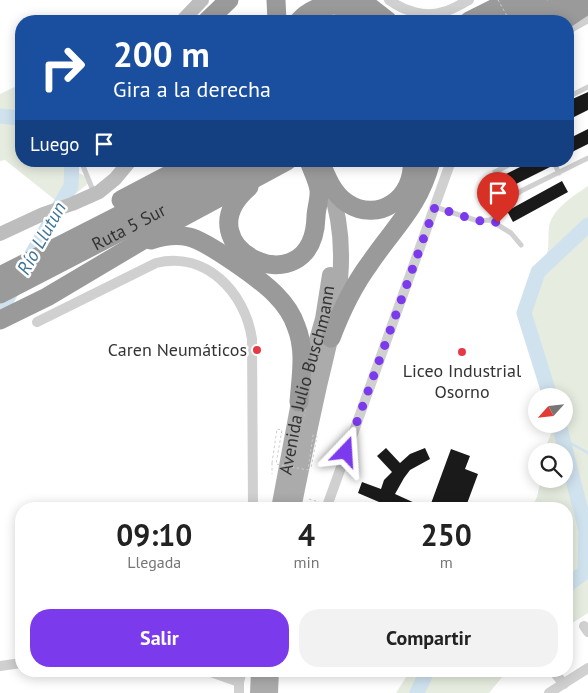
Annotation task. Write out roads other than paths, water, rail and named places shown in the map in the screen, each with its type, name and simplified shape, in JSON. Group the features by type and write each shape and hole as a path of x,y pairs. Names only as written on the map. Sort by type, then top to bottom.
{"highway":[{"path":"213,15 229,0"},
{"path":"264,0 265,15"},
{"path":"276,0 277,15"},
{"path":"361,0 380,15"},
{"path":"481,15 510,0"},
{"path":"509,15 538,0"},
{"path":"540,15 569,0"},
{"path":"306,15 314,8 325,3 337,2 356,8 361,15"},
{"path":"572,15 588,4"},
{"path":"140,191 160,167"},
{"path":"0,265 184,167"},
{"name":"Ruta 5 Sur","path":"0,276 214,167"},
{"path":"261,167 232,208 230,230 236,244 246,255 258,262 272,265 286,263 298,257 308,247 314,235 317,170"},
{"path":"0,320 80,278 261,167"},
{"name":"Ruta 5 Sur","path":"0,294 261,167"},
{"path":"317,170 347,203 359,208 379,209 397,200 406,190 411,177 412,167"},
{"path":"331,338 341,312 362,274 413,205 428,167"},
{"path":"126,249 162,237 189,237 210,246 275,293 293,317 300,336 302,355 299,402"}],"main road":[{"name":"Avenida Julio Buschmann","path":"299,502 304,450 331,338 341,284 341,249 336,207 317,170"},
{"name":"Avenida Julio Buschmann","path":"280,502 299,402 323,319 329,288 330,239 317,170"},
{"path":"258,693 259,677"},
{"path":"270,693 271,677"}],"street":[{"path":"188,15 202,0"},
{"path":"389,0 411,12 429,14 443,12 469,0"},
{"path":"574,26 588,18"},
{"path":"0,234 42,214 72,204 96,193 115,179 125,167"},
{"path":"328,502 449,167"},
{"path":"37,322 156,263 171,260 187,262 201,266 214,274 237,298 244,311 252,339 253,502"},
{"path":"0,666 15,664"},
{"path":"557,689 588,668"},
{"path":"219,677 239,688"}],"lane":[{"path":"574,94 588,87"},
{"path":"574,165 588,158"},
{"path":"83,167 96,193"},
{"path":"495,172 505,167"},
{"path":"556,167 559,172"},
{"path":"435,207 478,221 490,220 497,216 508,201 521,191 569,167"},
{"path":"490,220 511,233 521,245"}],"waterway":[{"name":"Río Llutun","path":"0,116 15,117"},
{"name":"Río Llutun","path":"27,263 71,186 72,167"},
{"path":"547,388 524,313 538,272 588,225"},
{"name":"Río Llutun","path":"0,312 16,283"},
{"path":"561,433 586,531 585,572 573,581"},
{"path":"563,439 588,453"},
{"path":"417,693 424,677"}],"place":[{"name":"Caren Neumáticos","path":"257,350"},
{"name":"Liceo Industrial Osorno","path":"462,352"}]}
